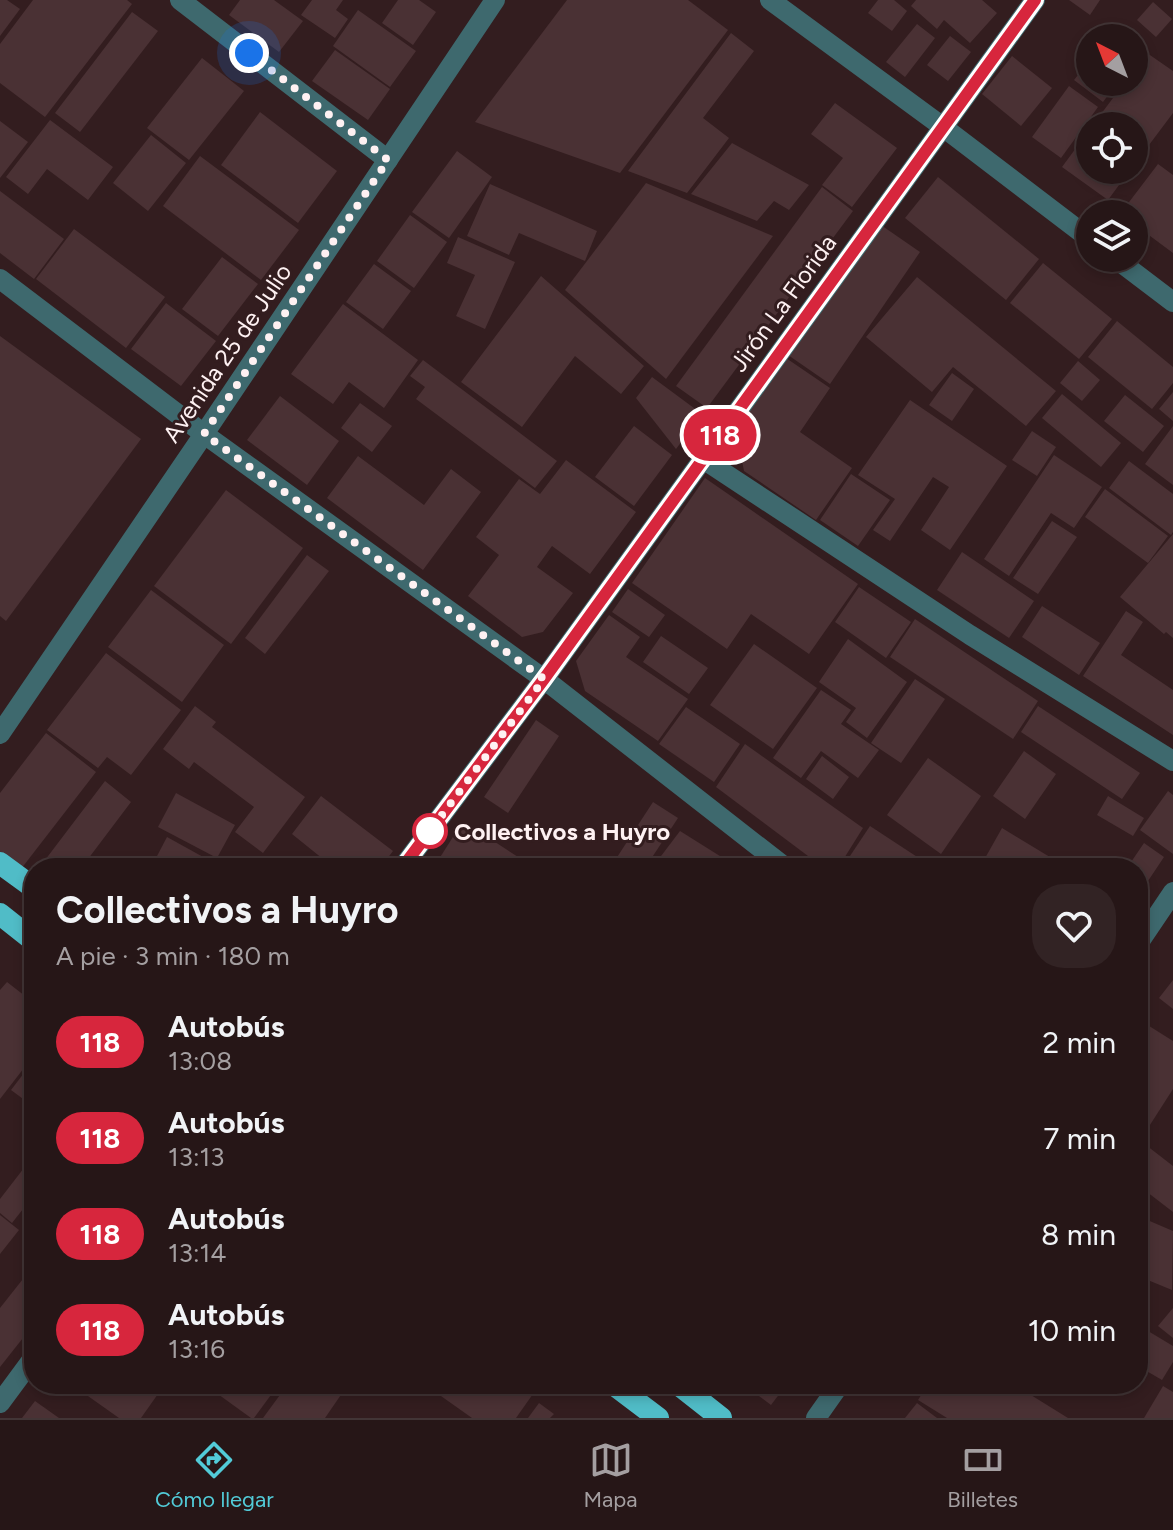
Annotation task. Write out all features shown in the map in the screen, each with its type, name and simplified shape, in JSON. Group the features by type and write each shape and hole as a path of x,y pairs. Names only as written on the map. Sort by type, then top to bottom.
{"highway":[{"path":"0,863 24,881"},
{"path":"0,914 24,933"},
{"path":"626,1394 658,1418"},
{"path":"691,1394 721,1418"}],"street":[{"path":"180,0 388,160"},
{"name":"Avenida 25 de Julio","path":"0,734 495,0"},
{"path":"770,0 1076,228"},
{"name":"Jirón La Florida","path":"410,858 544,679 1035,0"},
{"path":"1133,272 1173,302"},
{"path":"0,279 204,434 544,679 773,858"},
{"path":"703,459 970,635 1173,761"},
{"path":"1148,929 1173,892"},
{"path":"0,1403 24,1371"},
{"path":"816,1418 833,1394"}],"building":[{"path":"0,0 7,0 20,9 0,36"},
{"path":"33,0 127,0 132,4 45,117 0,83 0,44"},
{"path":"240,0 274,0 303,21 279,52 229,15"},
{"path":"312,0 343,0 336,10 348,19 335,38 301,15"},
{"path":"398,0 419,0 436,12 413,45 382,23"},
{"path":"567,0 688,0 728,30 620,173 475,122"},
{"path":"878,0 894,0 907,11 892,31 868,13"},
{"path":"916,0 982,0 997,13 970,43 944,20 937,29 911,6"},
{"path":"1069,0 1100,0 1090,15"},
{"path":"1153,2 1172,19 1156,37 1148,30 1148,24 1137,20"},
{"path":"358,10 416,51 390,87 333,46"},
{"path":"132,12 158,31 80,132 55,113"},
{"path":"917,24 935,38 905,77 886,62"},
{"path":"731,33 754,51 703,118 729,138 687,193 628,171"},
{"path":"950,36 971,52 948,81 927,65"},
{"path":"335,50 390,89 368,120 312,81"},
{"path":"1148,54 1173,71 1173,113 1148,146 1148,112 1102,112 1114,96 1148,96"},
{"path":"1012,56 1052,88 1021,126 982,94"},
{"path":"202,58 244,91 189,160 147,128"},
{"path":"1069,86 1076,91 1076,96 1083,96 1098,107 1094,112 1076,112 1076,137 1061,158 1032,137"},
{"path":"835,103 897,148 852,207 822,185 843,158 811,134"},
{"path":"260,112 337,171 298,223 221,165"},
{"path":"50,120 113,167 88,200 47,169 28,194 6,177"},
{"path":"0,121 28,142 0,178"},
{"path":"151,135 186,163 148,211 113,183"},
{"path":"732,143 809,185 789,210 774,201 757,221 691,194"},
{"path":"1076,148 1076,177 1062,167"},
{"path":"457,151 492,177 449,238 412,212"},
{"path":"200,156 299,230 261,280 163,206"},
{"path":"1158,164 1173,175 1173,253 1148,234 1148,200 1131,200 1143,184 1148,184 1148,177"},
{"path":"938,177 1039,259 1006,300 905,218"},
{"path":"646,183 773,236 666,379 565,290"},
{"path":"490,184 597,231 585,261 519,233 509,255 467,236"},
{"path":"1086,184 1120,184 1108,200"},
{"path":"822,187 853,211 707,408 676,386"},
{"path":"0,191 64,239 34,279 0,253"},
{"path":"410,215 447,242 414,288 377,261"},
{"path":"878,223 920,252 830,384 788,355"},
{"path":"74,229 165,297 126,348 36,279"},
{"path":"458,237 515,262 485,329 456,316 475,275 447,263"},
{"path":"222,257 258,284 218,336 182,309"},
{"path":"1043,263 1112,319 1079,359 1010,303"},
{"path":"374,264 411,291 383,329 346,302"},
{"path":"541,276 644,366 621,394 575,356 522,427 461,382"},
{"path":"917,277 1056,391 1026,426 953,367 932,392 866,337"},
{"path":"166,303 216,341 181,386 131,349"},
{"path":"343,304 418,360 384,408 349,382 333,404 291,374"},
{"path":"1117,321 1173,367 1173,383 1152,409 1088,357"},
{"path":"0,336 141,439 6,621 0,616"},
{"path":"786,358 830,388 800,432 852,468 816,520 744,471 736,430"},
{"path":"423,360 557,461 535,488 416,399 425,387 410,376"},
{"path":"1078,361 1100,380 1082,401 1060,383"},
{"path":"952,373 974,389 952,421 929,405"},
{"path":"652,377 702,414 676,449 636,398"},
{"path":"1173,392 1173,421 1159,409"},
{"path":"1062,394 1121,443 1101,467 1042,418"},
{"path":"1125,395 1164,426 1143,452 1104,421"},
{"path":"280,396 339,441 307,485 247,440"},
{"path":"910,400 1007,466 950,550 921,530 949,487 933,477 890,541 873,530 895,499 858,475"},
{"path":"360,403 392,426 372,452 341,428"},
{"path":"634,426 672,455 634,506 595,477"},
{"path":"1173,426 1173,485 1145,464"},
{"path":"1032,431 1056,447 1037,476 1012,460"},
{"path":"1054,455 1102,487 1074,528 1051,513 1009,576 984,559"},
{"path":"358,456 424,505 451,469 481,492 423,570 327,498"},
{"path":"566,460 636,512 590,574 552,546 537,567 573,593 543,632 522,637 468,596 499,555 476,537 519,479 540,494"},
{"path":"1129,461 1173,494 1171,535 1109,488"},
{"path":"851,474 890,500 858,546 820,520"},
{"path":"705,478 858,584 809,654 751,614 727,649 632,583"},
{"path":"1105,489 1168,536 1148,563 1085,517"},
{"path":"226,490 303,548 231,644 154,586"},
{"path":"1052,521 1077,537 1038,594 1013,578"},
{"path":"1173,534 1173,638 1120,597"},
{"path":"962,552 1034,601 1009,638 937,590"},
{"path":"307,555 329,571 265,654 245,638"},
{"path":"859,587 911,622 886,658 835,622"},
{"path":"628,589 665,615 649,637 612,612"},
{"path":"151,590 224,645 182,702 108,647"},
{"path":"1042,606 1100,643 1079,675 1022,637"},
{"path":"1126,611 1143,622 1121,655 1173,690 1173,735 1083,676"},
{"path":"609,615 640,637 626,657 688,699 658,741 585,691 576,661"},
{"path":"915,619 1038,701 1013,739 890,657"},
{"path":"661,636 708,668 689,694 643,662"},
{"path":"848,639 907,682 867,738 846,722 856,708 819,682"},
{"path":"754,644 817,688 773,749 710,705"},
{"path":"106,653 181,710 131,775 107,757 98,768 47,730"},
{"path":"915,679 945,699 901,763 871,743"},
{"path":"821,690 851,710 841,724 879,750 858,778 821,751 801,778 773,758"},
{"path":"195,706 216,722 212,727 305,797 263,853 235,832 254,807 194,762 189,769 163,749"},
{"path":"1038,706 1140,773 1122,799 1021,732"},
{"path":"686,707 740,744 714,782 659,744"},
{"path":"536,720 559,736 508,813 484,797"},
{"path":"46,733 96,772 30,858 24,858 21,869 0,853 0,793"},
{"path":"745,744 863,828 844,858 811,858 716,787"},
{"path":"1024,751 1056,774 1025,819 993,796"},
{"path":"822,756 849,777 833,799 806,779"},
{"path":"928,758 981,796 941,854 887,815"},
{"path":"105,781 131,802 89,858 47,858"},
{"path":"1168,791 1173,795 1173,854 1140,830"},
{"path":"176,793 235,825 217,858 158,827"},
{"path":"321,796 393,851 388,858 322,858 292,834"},
{"path":"1108,796 1144,818 1133,836 1097,815"},
{"path":"653,802 678,818 652,858 617,858"},
{"path":"463,821 520,858 440,858"},
{"path":"870,826 919,858 849,858"},
{"path":"1002,828 1052,858 985,858"},
{"path":"680,831 723,858 660,858"},
{"path":"167,837 205,858 156,858"},
{"path":"1144,843 1164,857 1148,881 1148,858 1134,858"},
{"path":"1173,980 1173,1009 1159,998"},
{"path":"7,982 24,995 24,1068 0,1099 0,990"},
{"path":"1148,1025 1173,1041 1173,1089 1148,1128"},
{"path":"24,1073 24,1100 11,1090"},
{"path":"1148,1147 1173,1166 1173,1212 1148,1193"},
{"path":"24,1168 24,1208 12,1223 0,1213 0,1199"},
{"path":"0,1215 19,1230 0,1254"},
{"path":"1148,1220 1173,1231 1172,1290 1148,1280"},
{"path":"24,1278 24,1337 0,1367 0,1308"},
{"path":"1173,1308 1173,1338 1158,1326"},
{"path":"1148,1331 1173,1346 1173,1362 1162,1380 1148,1372"},
{"path":"1163,1386 1173,1392 1173,1418 1144,1418"},
{"path":"85,1394 158,1394 141,1418 119,1418"},
{"path":"218,1394 272,1394 251,1418"},
{"path":"281,1394 342,1394 325,1418 263,1418"},
{"path":"438,1394 533,1394 516,1418 472,1418"},
{"path":"756,1394 779,1394 771,1405"},
{"path":"922,1394 1029,1394 1068,1418 947,1418 918,1400"},
{"path":"35,1401 59,1418 22,1418"},
{"path":"539,1403 554,1414 550,1418 528,1418"},
{"path":"917,1403 937,1418 905,1418"}],"bus line":[{"name":"118","path":"410,858 544,679 1035,0"}],"place":[{"name":"Collectivos a Huyro","path":"430,831"}],"route":[{"path":"249,53 388,160 204,434 544,679 430,831"}]}
